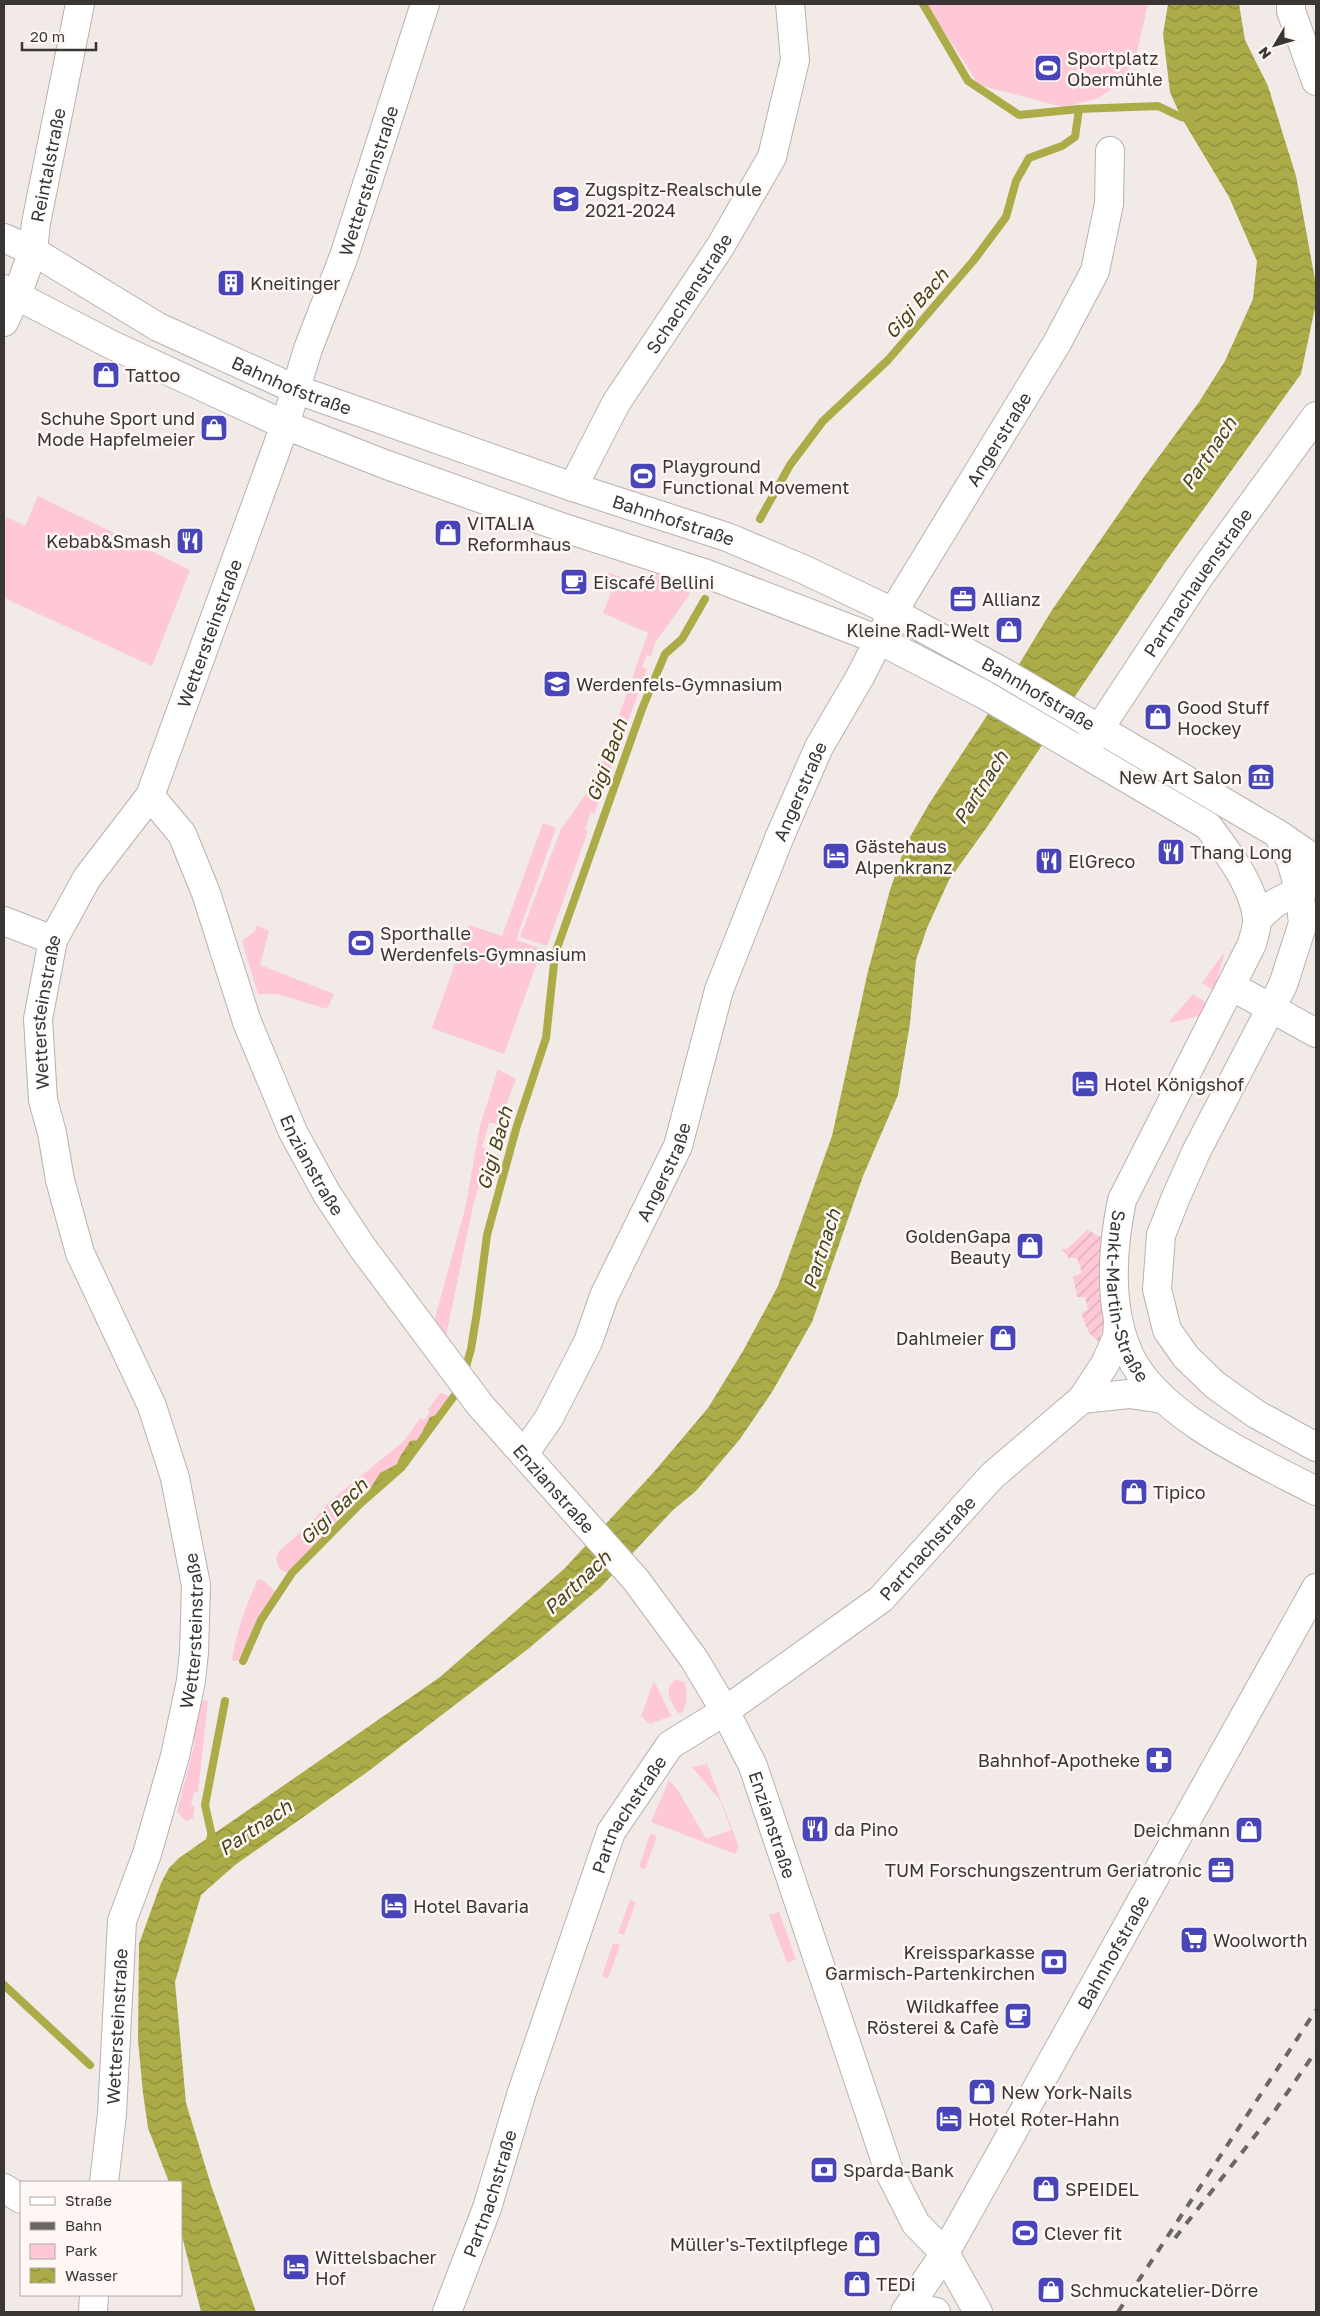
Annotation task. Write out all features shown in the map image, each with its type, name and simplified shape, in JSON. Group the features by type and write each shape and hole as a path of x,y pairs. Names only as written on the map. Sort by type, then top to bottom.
{"street":[{"name":"Reintalstraße","path":"4,322 10,292 33,251 36,223 80,4"},
{"name":"Wettersteinstraße","path":"104,2181 112,2114 122,1922 147,1854 175,1756 192,1674 196,1585 175,1478 152,1406 80,1253 60,1180 52,1133 43,1100 38,1019 53,940 87,878 150,796 344,256 425,4"},
{"name":"Schachenstraße","path":"573,487 616,402 720,246 772,157 795,60 790,4"},
{"path":"1291,4 1291,11 1316,81"},
{"name":"Angerstraße","path":"524,1454 548,1418 588,1342 604,1296 678,1146 719,990 760,884 819,747 860,677 893,612 1057,342 1095,271 1109,204 1110,150"},
{"name":"Bahnhofstraße","path":"4,238 33,251 158,327 295,389 573,487 727,537 805,570 893,612 1003,672 1278,834 1316,860"},
{"name":"Bahnhofstraße","path":"10,292 110,344 284,425 387,465 561,527 706,574 879,640 985,695 1208,826 1232,860 1248,889 1258,919"},
{"name":"Partnachauenstraße","path":"1084,752 1199,577 1316,416"},
{"name":"Enzianstraße","path":"150,796 182,834 206,892 247,1022 293,1132 327,1194 362,1247 480,1405 636,1580 694,1659 725,1711 753,1766 889,2171 916,2224 945,2253 978,2312"},
{"name":"Sankt-Martin-Straße","path":"1278,834 1291,860 1308,886 1303,923 1283,986 1196,1152 1161,1235 1157,1289 1167,1330 1186,1358 1215,1386 1256,1414 1316,1447"},
{"path":"1258,919 1275,903 1308,886"},
{"name":"Sankt-Martin-Straße","path":"1258,919 1252,944 1122,1200 1115,1234 1114,1280 1118,1321 1129,1354 1145,1378 1163,1399 1231,1446 1316,1491"},
{"path":"4,921 53,940"},
{"path":"1231,986 1316,1033"},
{"name":"Partnachstraße","path":"447,2312 487,2208 522,2092 610,1832 670,1746 725,1711 881,1599 992,1476 1082,1399 1105,1364 1117,1337 1118,1321"},
{"path":"1082,1399 1129,1394 1163,1399"},
{"name":"Bahnhofstraße","path":"905,2312 945,2253 1316,1588"},
{"path":"4,2188 20,2198"},
{"path":"93,2312 94,2296"},
{"path":"905,2312 921,2309 936,2312"}],"green space":[{"name":"Sportplatz Obermühle","path":"926,4 1148,4 1137,52 1122,83 1096,99 1063,107 979,85"},
{"path":"38,496 190,570 152,666 4,598 4,524 7,517 25,526"},
{"path":"651,571 679,585 690,594 655,643 651,656 647,655 642,667 647,669 623,735 618,733 611,751 616,753 594,814 591,812 585,829 588,831 547,946 520,937 561,829 588,791 605,756 648,633 603,613 613,588 601,583 609,573 621,577 620,580 633,585 635,581 646,585"},
{"path":"543,823 556,828 516,940 542,949 504,1054 432,1028 469,925 502,936"},
{"path":"257,925 269,931 260,965 334,994 327,1009 277,994 258,994 242,941 255,931"},
{"path":"1225,951 1214,990 1202,983"},
{"path":"1193,994 1207,1003 1200,1016 1168,1023"},
{"path":"498,1069 516,1079 499,1124 489,1123 482,1147 489,1151 473,1206 445,1341 432,1329 465,1209 480,1126"},
{"path":"1087,1230 1103,1238 1106,1315 1099,1342 1089,1333 1081,1313 1088,1310 1085,1297 1077,1297 1073,1277 1082,1273 1077,1258 1069,1258 1062,1250 1068,1248"},
{"path":"440,1393 447,1395 450,1400 442,1413 430,1417 419,1438 401,1455 397,1464 380,1473 360,1504 291,1574 279,1569 276,1557 279,1551 308,1526 329,1502 404,1441 420,1418 424,1420 430,1412 428,1410"},
{"path":"258,1579 264,1581 276,1592 238,1661 232,1661 242,1619"},
{"path":"676,1679 685,1683 686,1698 682,1713 678,1713 669,1696 669,1687"},
{"path":"654,1681 671,1716 650,1724 641,1716"},
{"path":"208,1701 198,1793 194,1792 191,1805 195,1807 193,1818 186,1821 177,1812 195,1742 188,1739 196,1702"},
{"path":"707,1764 739,1847 735,1854 651,1822 669,1780 679,1792 706,1839 731,1830 720,1800 692,1767"},
{"path":"650,1834 657,1836 645,1869 639,1867"},
{"path":"630,1900 636,1902 624,1935 618,1933"},
{"path":"779,1912 796,1959 787,1963 769,1915"},
{"path":"613,1943 620,1945 608,1979 602,1976"}],"water":[{"name":"Partnach","path":"1168,4 1239,4 1245,40 1268,86 1296,176 1316,285 1316,303 1301,374 1164,564 987,827 949,880 927,928 916,960 910,1023 898,1095 863,1176 812,1322 772,1392 740,1439 696,1491 673,1510 601,1587 528,1649 366,1773 235,1865 201,1895 175,1982 186,2103 211,2185 256,2312 201,2312 182,2236 182,2181 169,2181 148,2128 138,2040 139,1944 161,1883 169,1868 179,1858 440,1677 564,1569 653,1473 708,1408 743,1351 778,1286 832,1136 868,971 890,890 906,844 929,804 1001,694 1052,610 1144,477 1199,402 1225,361 1253,299 1257,261 1229,197 1181,117 1170,92 1163,34"},
{"path":"442,1413 403,1466 360,1504 380,1473 397,1464 410,1441 418,1440 430,1417"}],"waterway":[{"path":"923,4 968,81 1019,115 1079,109 1158,106 1181,117 1191,119"},
{"name":"Gigi Bach","path":"760,519 790,465 823,421 888,360 974,260 1006,217 1016,181 1029,158 1062,146 1075,137 1079,109"},
{"name":"Gigi Bach","path":"464,1374 471,1349 487,1235 516,1129 546,1038 555,954 642,709 665,654 682,639 705,599"},
{"name":"Gigi Bach","path":"243,1661 261,1620 292,1573 360,1504 402,1467 460,1388"},
{"name":"Gigi Bach","path":"209,1846 212,1836 205,1805 225,1701"},
{"path":"4,1985 90,2065"}],"railway":[{"path":"1118,2312 1316,2010"},
{"path":"1175,2238 1276,2109 1316,2051"}],"place":[{"name":"Sportplatz Obermühle","path":"1048,68"},
{"name":"Zugspitz-Realschule 2021-2024","path":"566,199"},
{"name":"Kneitinger","path":"231,283"},
{"name":"Tattoo","path":"106,375"},
{"name":"Schuhe Sport und Mode Hapfelmeier","path":"214,428"},
{"name":"Playground Functional Movement","path":"643,476"},
{"name":"VITALIA Reformhaus","path":"448,533"},
{"name":"Kebab&Smash","path":"190,541"},
{"name":"Eiscafé Bellini","path":"574,582"},
{"name":"Allianz","path":"963,599"},
{"name":"Kleine Radl-Welt","path":"1009,630"},
{"name":"Werdenfels-Gymnasium","path":"557,684"},
{"name":"Good Stuff Hockey","path":"1158,717"},
{"name":"New Art Salon","path":"1261,777"},
{"name":"Thang Long","path":"1171,852"},
{"name":"Gästehaus Alpenkranz","path":"836,856"},
{"name":"ElGreco","path":"1049,861"},
{"name":"Sporthalle Werdenfels-Gymnasium","path":"361,943"},
{"name":"Hotel Königshof","path":"1085,1084"},
{"name":"GoldenGapa Beauty","path":"1030,1246"},
{"name":"Dahlmeier","path":"1003,1338"},
{"name":"Tipico","path":"1134,1492"},
{"name":"Bahnhof-Apotheke","path":"1159,1760"},
{"name":"da Pino","path":"815,1829"},
{"name":"Deichmann","path":"1249,1830"},
{"name":"TUM Forschungszentrum Geriatronic","path":"1221,1870"},
{"name":"Hotel Bavaria","path":"394,1906"},
{"name":"Woolworth","path":"1194,1940"},
{"name":"Kreissparkasse Garmisch-Partenkirchen","path":"1054,1962"},
{"name":"Wildkaffee Rösterei & Cafè","path":"1018,2016"},
{"name":"New York-Nails","path":"982,2092"},
{"name":"Hotel Roter-Hahn","path":"949,2119"},
{"name":"Sparda-Bank","path":"824,2170"},
{"name":"SPEIDEL","path":"1046,2189"},
{"name":"Clever fit","path":"1025,2233"},
{"name":"Müller's-Textilpflege","path":"867,2244"},
{"name":"Wittelsbacher Hof","path":"296,2267"},
{"name":"TEDi","path":"857,2284"},
{"name":"Schmuckatelier-Dörre","path":"1051,2290"}]}
